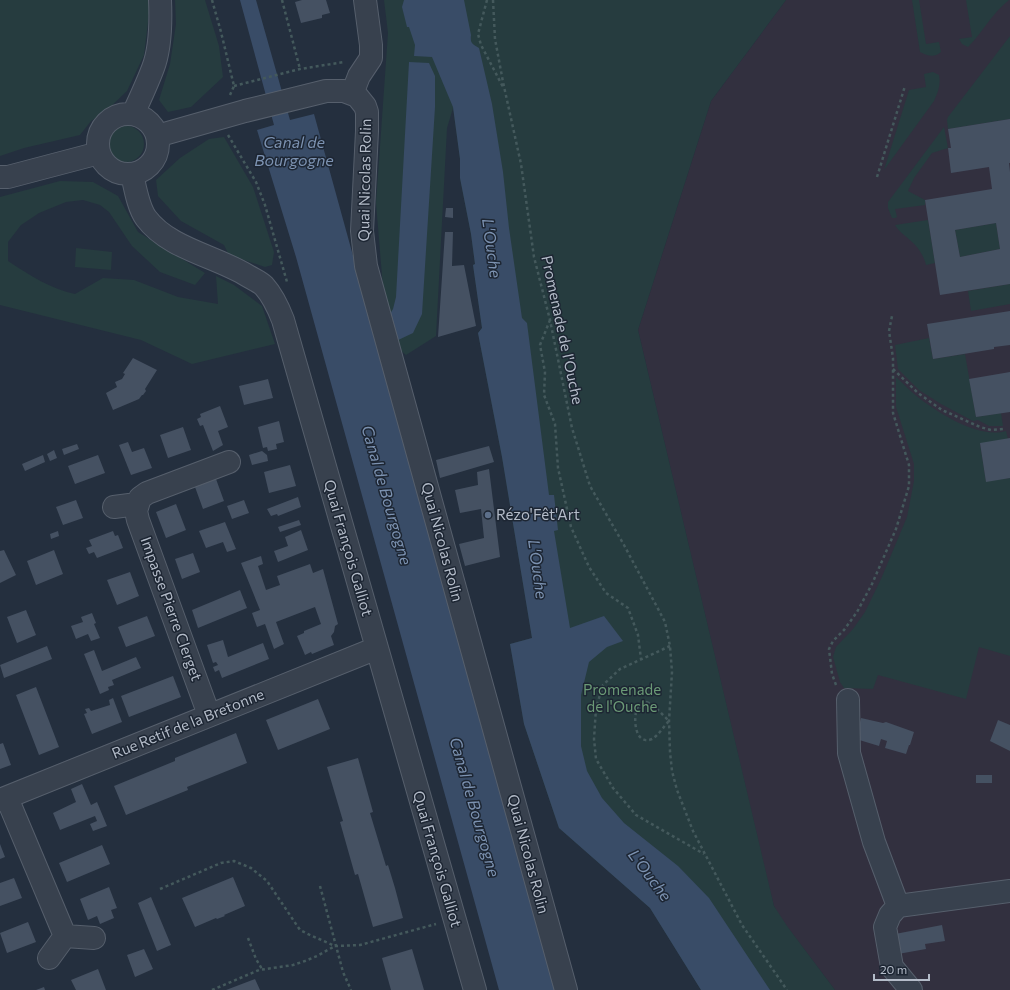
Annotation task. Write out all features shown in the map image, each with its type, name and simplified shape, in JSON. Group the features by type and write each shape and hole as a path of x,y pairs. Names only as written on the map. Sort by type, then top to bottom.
{"street":[{"path":"133,114 154,68 159,46 161,14 160,0"},
{"path":"157,136 311,94 333,90 344,91 352,94 359,76 371,58 372,45 366,0"},
{"name":"Quai Nicolas Rolin","path":"352,94 361,100 367,112 362,231 366,266 566,990"},
{"path":"123,114 133,114 142,118 150,124 157,136 158,152 154,161 139,173 119,174 110,169 103,162 99,153 98,143 100,133 105,124 113,118 123,114"},
{"path":"0,177 8,177 99,153"},
{"name":"Quai François Galliot","path":"132,174 136,195 145,217 163,234 195,252 235,268 262,285 276,303 283,320 475,990"},
{"path":"114,507 137,504 140,498 147,493 230,462"},
{"name":"Impasse Pierre Clerget","path":"137,504 136,512 138,520 209,715"},
{"name":"Rue Retif de la Bretonne","path":"4,799 377,648"},
{"path":"848,700 849,753 874,842 898,906"},
{"path":"4,799 65,936"},
{"path":"911,990 892,967 885,927 890,915 898,906 1010,891"},
{"path":"65,936 94,938"},
{"path":"49,958 65,936"}],"path":[{"path":"212,0 234,86 300,69 345,62 349,63"},
{"path":"282,0 300,69"},
{"path":"487,0 478,34 481,45 505,92"},
{"name":"Promenade de l'Ouche","path":"493,0 495,39 505,92 522,164 534,257 550,320 572,428 590,486 656,605 664,622 670,646 672,672 669,721 670,752 676,790 704,855 742,925 787,990"},
{"path":"878,177 906,86"},
{"path":"848,700 838,693 832,674 829,648 857,612 872,584 896,529 909,486 909,465 893,413 893,358 889,331 892,316"},
{"path":"550,320 540,345 545,372 544,395 555,424 558,468 571,527 589,567 606,593 628,608 638,635 641,659"},
{"path":"893,369 918,393 942,410 980,427 990,430 1003,429"},
{"path":"670,646 620,669 603,685 596,708 594,739 596,759 613,788 636,815 704,855"},
{"path":"647,702 653,705 669,721 652,739 643,739 636,732 637,710 640,705 644,703 647,702"},
{"path":"160,889 221,863 234,861 256,871 267,881 300,930 310,936 335,946 360,945 454,919"},
{"path":"320,886 335,946 344,976 351,990"},
{"path":"248,938 256,959 262,969"},
{"path":"212,990 262,969 293,965 305,961 335,946"}],"shaded area":[{"path":"786,0 1010,0 1010,990 835,990 779,916 774,906 770,891 638,330 711,101"}],"green space":[{"path":"0,0 150,0 144,55 127,91 105,112 91,121 80,135 24,148 0,156"},
{"path":"175,0 205,0 219,46 223,77 191,107 168,112 159,100 170,64 176,24"},
{"name":"Promenade de l'Ouche","path":"384,0 786,0 711,101 638,330 774,906 787,926 835,990 701,990 650,908 559,828 524,724 510,644 532,638 502,457 478,333 482,328 473,265 475,264 471,234 460,178 460,159 453,108 447,128 436,336 406,355 394,345 385,312 376,203 388,33"},
{"path":"912,0 919,0 926,44 939,42 941,52 936,55 933,56 920,52"},
{"path":"966,0 1009,0 1003,5 968,47 962,44 959,39 972,37"},
{"path":"1010,36 1010,119 948,129 948,117"},
{"path":"933,72 939,75 940,79 939,88 934,101 884,170 909,90 926,87 924,74"},
{"path":"130,126 139,131 143,137 143,151 139,157 130,162 122,162 113,157 109,151 108,140 113,131 119,127"},
{"path":"944,127 948,148 932,153 914,178 908,191 925,200 925,205 895,209 897,217 892,218 888,208 888,202"},
{"path":"224,137 253,187 274,252 272,265 265,267 229,255 224,245 181,221 158,196 156,180 180,158 209,139"},
{"path":"60,181 93,182 118,196 138,232 205,273 195,285 160,272 132,246 109,212 100,205 83,200 66,202 39,213 21,225 8,242 8,261 57,289 75,294 103,278 134,280 178,297 218,304 216,276 234,285 262,306 275,344 192,364 141,340 0,305 0,197"},
{"path":"928,220 935,263 926,265 924,258 914,243 900,232 895,225"},
{"path":"996,223 1000,249 960,257 955,230"},
{"path":"76,248 112,252 111,270 75,267"},
{"path":"1010,284 1010,304 971,311 968,291"},
{"path":"929,338 933,359 965,354 976,417 1001,413 1003,426 989,426 978,420 973,421 941,404 919,390 898,369 895,345"},
{"path":"896,377 919,398 949,418 960,424 984,431 995,433 1006,431 1008,439 980,444 986,481 1010,478 1010,656 979,647 966,699 878,675 873,689 844,688 840,682 833,657 836,647 853,629 865,612 881,579 907,517 914,481 914,464 896,407"}],"water":[{"name":"Canal de Bourgogne","path":"240,0 256,0 290,120 314,114 371,321 387,319 393,309 396,297 409,62 429,63 435,76 435,107 422,314 413,333 394,342 556,990 499,990 296,257 257,130 274,125"},
{"name":"L'Ouche","path":"404,0 464,0 471,42 479,48 492,104 503,172 509,228 522,318 527,323 549,495 554,495 558,530 554,531 570,628 604,616 623,641 607,647 589,662 581,695 581,746 587,771 602,798 624,823 678,866 709,898 770,990 701,990 650,908 559,828 524,724 510,644 532,638 502,457 478,333 482,328 473,265 475,264 471,234 460,178 460,159 453,107 432,57 414,56 415,45 409,27 407,27 402,7"}],"building":[{"path":"302,0 326,0 330,13 322,15 322,18 301,23 295,2"},
{"path":"1010,119 1010,284 940,295 925,200 992,189 989,167 951,173 948,148 951,148 948,129","holes":["996,223 1000,249 960,257 955,230"]},
{"path":"446,208 453,208 453,218 445,217"},
{"path":"445,232 453,232 452,266 464,265 476,326 438,337"},
{"path":"1010,311 1010,345 933,359 927,324"},
{"path":"133,358 157,370 145,389 146,391 139,399 113,410 106,393 117,387 115,382 122,379 125,374 123,373"},
{"path":"1010,372 1010,412 976,417 969,379"},
{"path":"268,379 273,398 244,405 239,386"},
{"path":"220,406 228,427 218,431 223,445 213,451 203,425 200,426 197,419 201,417 200,414"},
{"path":"279,421 284,442 276,444 277,449 268,451 267,447 263,448 258,427"},
{"path":"183,427 191,450 168,458 160,435"},
{"path":"1010,438 1010,478 986,482 980,443"},
{"path":"128,442 132,452 144,448 152,468 131,475 119,445"},
{"path":"77,444 79,449 64,455 62,449"},
{"path":"489,446 494,462 440,478 436,460"},
{"path":"54,450 57,458 50,461 47,454"},
{"path":"262,451 267,455 268,461 252,465 249,455"},
{"path":"43,455 45,462 25,471 22,464"},
{"path":"98,455 105,473 75,484 68,466"},
{"path":"290,465 296,486 269,493 264,472"},
{"path":"489,469 500,557 465,566 459,544 484,538 481,509 460,513 455,490 478,485 477,472"},
{"path":"216,479 224,501 203,509 195,487"},
{"path":"298,497 301,507 278,516 277,514 271,516 267,509"},
{"path":"76,500 83,518 63,525 56,507"},
{"path":"244,500 249,513 232,519 227,506"},
{"path":"176,504 186,530 166,538 156,512"},
{"path":"299,520 301,525 280,532 278,527"},
{"path":"225,522 236,549 227,552 223,542 206,548 199,531"},
{"path":"301,530 308,550 278,562 274,551 288,546 285,537"},
{"path":"58,531 59,536 51,539 50,534"},
{"path":"113,531 115,536 118,535 123,548 97,558 94,552 89,554 86,548 92,546 89,540"},
{"path":"4,550 16,575 0,583 0,551"},
{"path":"54,550 63,574 36,585 27,561"},
{"path":"193,553 200,572 182,579 175,559"},
{"path":"261,556 263,564 258,566 266,590 280,585 277,576 310,564 313,573 323,569 338,624 335,626 334,632 331,636 334,645 312,654 311,652 305,655 297,636 304,633 304,631 321,624 315,607 276,622 284,644 274,649 265,624 257,627 252,613 260,610 241,563"},
{"path":"130,572 139,596 117,605 107,580"},
{"path":"240,590 247,608 198,628 192,610"},
{"path":"26,610 36,635 17,643 7,617"},
{"path":"92,613 96,623 94,624 100,638 91,641 88,634 76,639 71,626 83,622 81,617"},
{"path":"147,616 155,636 126,647 118,627"},
{"path":"223,640 228,657 263,643 269,659 222,678 219,670 215,672 213,667 218,665 216,662 213,663 207,645"},
{"path":"47,646 52,659 4,678 0,665"},
{"path":"94,650 102,671 136,657 141,668 112,680 114,685 108,687 109,690 100,694 84,654"},
{"path":"173,676 181,697 129,717 121,696"},
{"path":"36,687 59,747 39,755 16,695"},
{"path":"113,698 122,722 92,734 84,714 87,713 85,709 89,708 91,711 110,705 109,700"},
{"path":"318,699 330,729 278,750 266,720"},
{"path":"861,718 883,723 886,722 914,732 906,754 885,748 887,741 881,739 879,746 856,739"},
{"path":"998,720 1010,725 1010,751 990,741"},
{"path":"236,733 247,763 187,787 188,790 126,815 114,786 175,761 175,758"},
{"path":"3,743 11,765 0,769 0,744"},
{"path":"358,758 373,812 370,813 386,866 388,865 403,918 373,927 358,874 355,875 340,822 343,821 327,767"},
{"path":"976,775 992,775 992,783 976,783"},
{"path":"82,784 91,805 97,802 107,826 93,831 90,824 97,821 95,816 60,830 53,813 76,802 71,789"},
{"path":"0,844 5,857 0,859"},
{"path":"102,845 110,864 67,882 59,863"},
{"path":"233,877 245,906 224,915 225,916 216,918 195,927 182,898"},
{"path":"14,878 22,898 0,906 0,883"},
{"path":"109,887 117,908 111,910 114,918 100,924 97,916 88,920 80,899"},
{"path":"151,897 171,945 157,951 138,903"},
{"path":"28,922 36,942 7,953 0,933"},
{"path":"942,925 945,941 925,944 926,949 898,954 895,934"},
{"path":"144,949 153,969 135,977 127,955"},
{"path":"412,949 424,990 391,990 382,958"},
{"path":"98,969 106,990 76,990 71,980"},
{"path":"255,979 260,990 226,990"},
{"path":"44,987 45,990 36,990"}],"place":[{"name":"Rézo'Fêt'Art","path":"488,515"}]}
